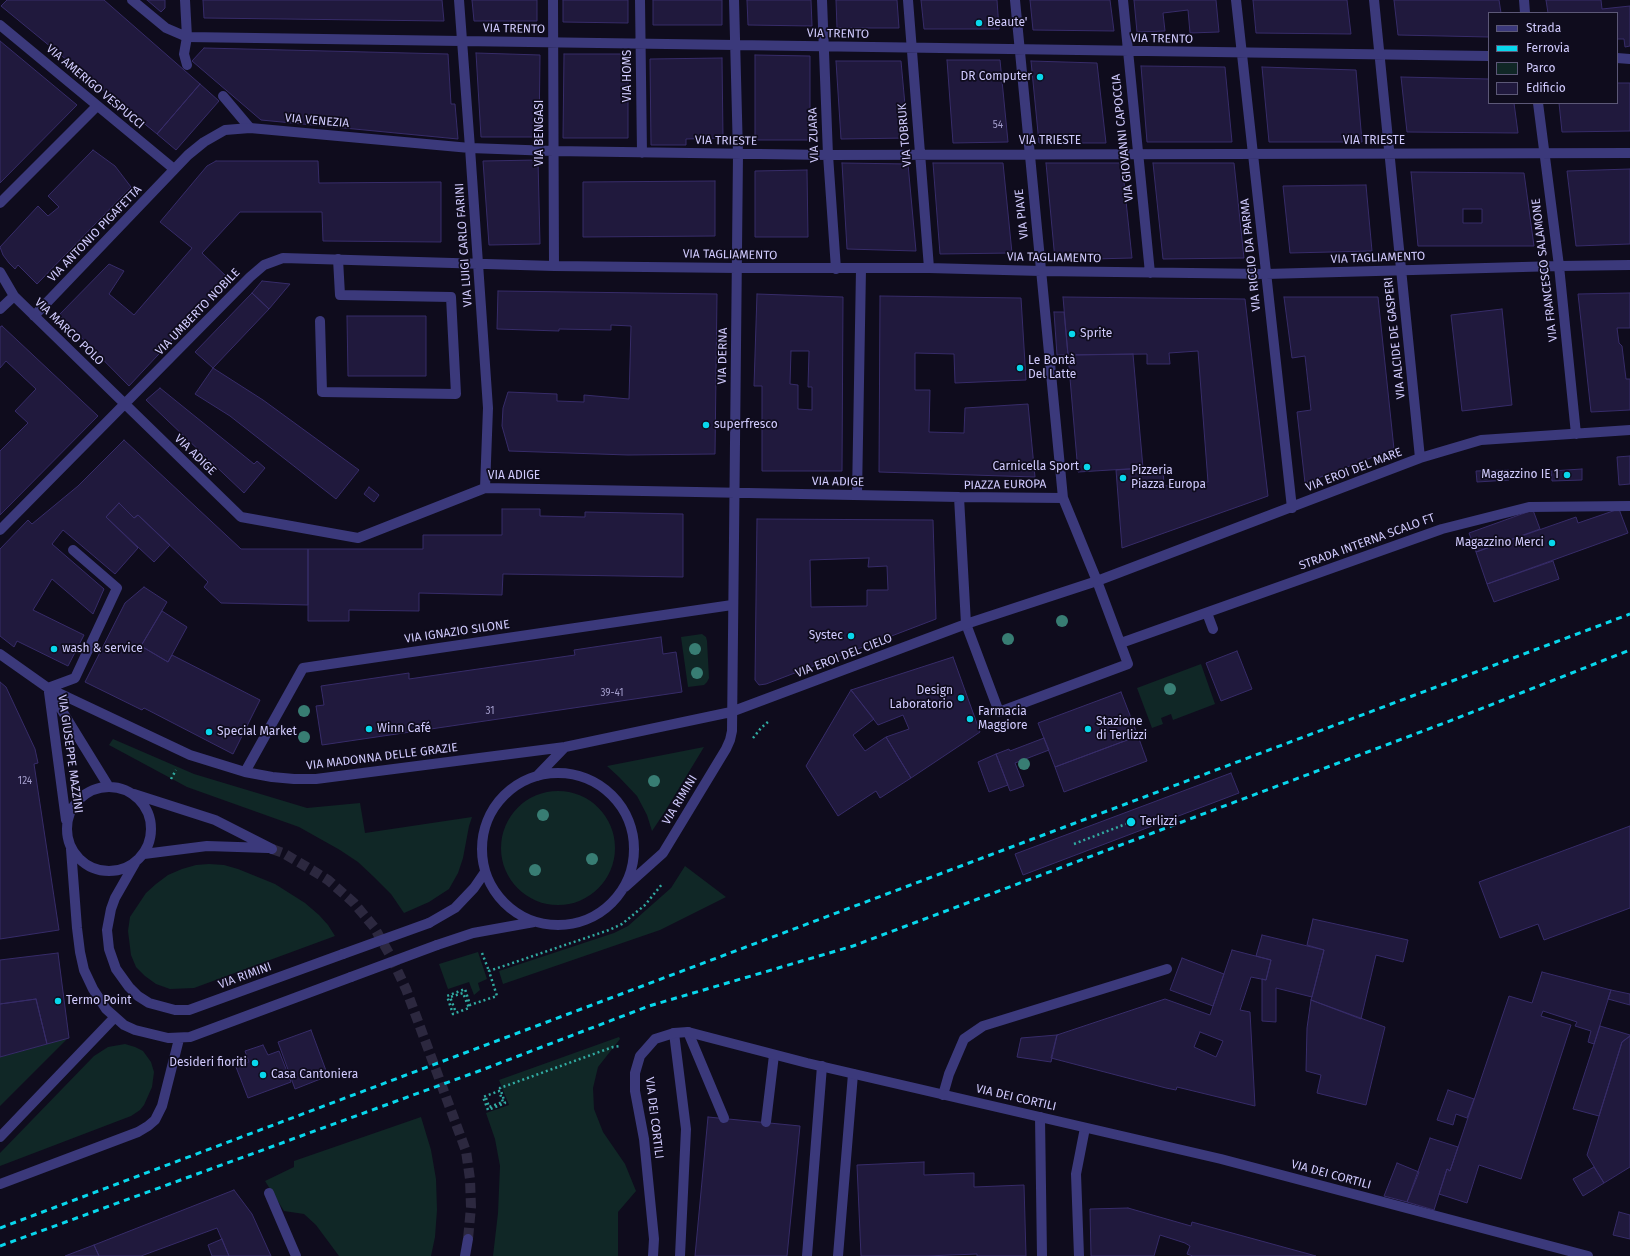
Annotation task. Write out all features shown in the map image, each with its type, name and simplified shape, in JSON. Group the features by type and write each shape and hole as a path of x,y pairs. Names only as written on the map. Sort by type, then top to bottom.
{"street":[{"path":"132,0 166,28 187,37"},
{"path":"186,0 187,37 184,54 187,66"},
{"name":"VIA LUIGI CARLO FARINI","path":"458,0 488,408 485,488"},
{"name":"VIA BENGASI","path":"553,0 554,266"},
{"name":"VIA HOMS","path":"640,0 642,153"},
{"name":"VIA DERNA","path":"732,712 738,154 734,0"},
{"name":"VIA ZUARA","path":"822,0 828,155 836,269"},
{"name":"VIA TOBRUK","path":"908,0 929,268"},
{"name":"VIA PIAVE","path":"1015,0 1063,498"},
{"name":"VIA GIOVANNI CAPOCCIA","path":"1123,0 1150,273"},
{"name":"VIA RICCIO DA PARMA","path":"1236,0 1292,508"},
{"name":"VIA ALCIDE DE GASPERI","path":"1374,0 1391,154 1420,458"},
{"path":"1524,0 1526,12"},
{"name":"VIA AMERIGO VESPUCCI","path":"0,25 174,169"},
{"name":"VIA TRENTO","path":"187,37 1488,56"},
{"path":"1618,58 1630,59"},
{"path":"223,96 250,128"},
{"name":"VIA FRANCESCO SALAMONE","path":"1538,104 1559,266 1576,434"},
{"path":"0,203 97,106"},
{"name":"VIA VENEZIA","path":"174,169 204,142 225,130 250,128 470,148"},
{"name":"VIA TRIESTE","path":"470,148 642,153 828,155 1630,153"},
{"name":"VIA ANTONIO PIGAFETTA","path":"34,316 174,169"},
{"name":"VIA UMBERTO NOBILE","path":"0,530 245,282 264,265 283,258 478,264"},
{"path":"320,321 322,392 456,394 452,297 340,295 338,259"},
{"name":"VIA TAGLIAMENTO","path":"478,264 836,269 929,268 1266,274 1630,265"},
{"path":"857,495 862,269"},
{"name":"VIA MARCO POLO","path":"0,272 14,296 125,405"},
{"path":"0,309 14,296"},
{"name":"VIA ADIGE","path":"125,405 241,517 358,538 485,488 959,497"},
{"name":"VIA EROI DEL MARE","path":"1097,581 1420,458 1480,440 1630,430"},
{"name":"PIAZZA EUROPA","path":"959,497 1063,498 1097,581 1128,664 999,712 966,624 959,497"},
{"name":"STRADA INTERNA SCALO FT","path":"1120,644 1442,529 1528,507 1630,506"},
{"path":"48,688 75,678 118,588 73,550"},
{"path":"966,624 1097,581"},
{"name":"VIA IGNAZIO SILONE","path":"246,772 303,668 732,605"},
{"path":"1207,613 1213,629"},
{"name":"VIA EROI DEL CIELO","path":"732,712 966,624"},
{"name":"VIA GIUSEPPE MAZZINI","path":"0,654 48,688 109,787"},
{"name":"VIA GIUSEPPE MAZZINI","path":"48,688 67,823 67,836 71,849 79,860 90,868 109,872 122,870 135,863 144,854 150,841 152,828 149,814 142,803 132,794"},
{"name":"VIA MADONNA DELLE GRAZIE","path":"48,688 190,755 246,772 294,779 316,779 565,747 732,712"},
{"name":"VIA RIMINI","path":"625,887 663,852 730,740 732,712"},
{"path":"537,776 565,747"},
{"path":"561,773 573,774 595,782 614,797 628,817 634,839 634,863 625,887 609,907 587,920 562,926 548,925 524,918 507,906 494,890 485,872 482,860 483,836 491,813 497,802 515,786 537,776 561,773"},
{"name":"VIA GIUSEPPE MAZZINI","path":"67,823 71,810 77,800 87,793 109,787 121,789 132,794 215,820 272,849 207,846 144,854"},
{"path":"71,849 75,905 82,961 92,990 114,1018 124,1025 147,1034 168,1038 179,1039 200,1034 437,945 473,933 536,922"},
{"name":"VIA RIMINI","path":"135,863 115,898 111,909 107,930 109,950 116,970 128,988 149,1003 175,1010 190,1010 429,923 455,908 474,888 485,872"},
{"path":"943,1095 949,1074 964,1039 983,1026 1167,969"},
{"path":"0,1137 114,1018"},
{"path":"688,1032 724,1118"},
{"name":"VIA DEI CORTILI","path":"653,1256 654,1239 644,1139 634,1082 636,1067 640,1056 655,1039 674,1033 688,1032 853,1074 1221,1159 1588,1256"},
{"path":"674,1033 686,1129 680,1256"},
{"path":"0,1184 138,1132 148,1126 155,1120 162,1106 179,1039"},
{"path":"766,1122 774,1055"},
{"path":"807,1256 822,1066"},
{"path":"838,1256 853,1074"},
{"path":"1040,1117 1042,1256"},
{"path":"1079,1256 1076,1174 1085,1128"},
{"path":"269,1193 296,1256"},
{"path":"465,1256 468,1239"}],"path":[{"path":"1074,844 1131,822"},
{"path":"481,949 489,971"},
{"path":"455,1010 450,997 463,993 468,1008 453,1014 447,996 465,989 470,1005"},
{"path":"485,1098 488,1110 505,1103 500,1088 613,1047 655,1039"},
{"path":"499,1091 503,1102 489,1107 485,1098 499,1091"}],"green space":[{"path":"702,634 706,637 707,641 709,678 704,685 688,687 681,637"},
{"path":"1201,664 1215,704 1173,720 1171,714 1161,718 1163,724 1152,728 1137,688"},
{"path":"113,739 194,774 307,808 360,803 365,833 472,817 463,858 458,873 449,889 429,902 404,913 391,894 374,877 358,862 340,850 299,827 187,787 109,745"},
{"path":"704,747 652,831 647,815 637,796 607,766"},
{"path":"558,791 569,792 580,796 590,801 598,808 605,816 610,826 614,837 614,859 610,870 605,880 598,888 590,895 580,900 569,904 558,905 547,904 536,900 526,895 518,888 511,880 506,870 502,859 501,848 502,837 506,826 511,816 518,808 526,801 536,796 547,792"},
{"path":"196,865 224,865 238,869 275,884 305,903 319,915 335,936 194,988 170,989 156,984 136,967 131,955 128,931 130,917 146,893 168,875"},
{"path":"685,866 726,897 660,930 503,984 499,971 614,933 628,926 671,888"},
{"path":"478,952 487,979 478,983 480,990 474,995 469,982 448,989 439,964"},
{"path":"619,1037 620,1039 598,1067 593,1088 594,1109 603,1132 625,1164 636,1191 618,1212 618,1256 493,1256 498,1213 500,1166 495,1139 486,1113 509,1105 499,1080"},
{"path":"68,1038 0,1106 0,1057"},
{"path":"125,1044 143,1051 151,1062 154,1072 152,1087 144,1105 140,1110 131,1116 0,1166 0,1153 94,1056 108,1047"},
{"path":"421,1117 431,1150 436,1179 437,1210 435,1237 431,1256 339,1256 316,1225 304,1214 284,1211 265,1181 294,1167 294,1161"}],"building":[{"path":"7,0 104,0 200,84 157,134 1,6"},
{"path":"147,0 165,0 165,8 161,12"},
{"path":"203,0 442,0 444,21 204,18"},
{"path":"472,0 537,0 537,21 474,21"},
{"path":"563,0 628,0 628,23 563,22"},
{"path":"653,0 722,0 722,25 653,25"},
{"path":"747,0 811,0 812,26 748,25"},
{"path":"836,0 897,0 899,28 837,28"},
{"path":"921,0 997,0 999,29 924,29"},
{"path":"1030,0 1110,0 1114,31 1033,30"},
{"path":"1134,0 1216,0 1219,32 1190,33 1188,10 1163,13 1165,31 1137,32"},
{"path":"1253,0 1347,0 1351,34 1256,33"},
{"path":"1394,0 1499,0 1501,12 1488,12 1488,37 1398,35"},
{"path":"1546,0 1601,0 1602,9 1630,6 1630,46 1625,47 1624,39 1618,39 1618,12 1548,12"},
{"path":"0,41 77,105 0,183"},
{"path":"204,48 448,54 451,104 455,104 458,139 261,120 192,61"},
{"path":"476,53 540,55 539,137 481,137"},
{"path":"564,54 628,54 628,138 563,138"},
{"path":"755,55 810,56 810,140 755,140"},
{"path":"722,58 723,138 686,139 686,145 651,145 650,59"},
{"path":"947,60 1000,60 1008,142 953,143"},
{"path":"836,61 901,61 908,138 841,139"},
{"path":"1031,61 1097,63 1106,143 1039,143"},
{"path":"1141,66 1225,67 1232,142 1147,142"},
{"path":"1262,67 1356,70 1362,142 1269,142"},
{"path":"1401,77 1488,79 1488,104 1514,104 1518,133 1407,132"},
{"path":"1618,83 1630,83 1630,131 1562,132 1559,104 1618,104"},
{"path":"200,84 219,101 176,150 157,134"},
{"path":"93,150 115,166 131,187 37,284 18,265 15,269 9,263 3,255 0,247 38,206 48,216 59,207 48,196"},
{"path":"538,160 540,244 489,245 483,161"},
{"path":"216,161 318,161 319,183 441,182 441,242 323,241 322,212 240,212 202,253 229,279 129,386 59,315 109,264 124,271 109,294 134,315 192,248 160,222 207,166"},
{"path":"842,163 908,164 916,251 847,249"},
{"path":"933,163 1003,163 1012,253 940,254"},
{"path":"1046,163 1122,163 1132,258 1055,260"},
{"path":"1153,163 1234,163 1244,258 1163,259"},
{"path":"1630,169 1630,244 1576,246 1567,171"},
{"path":"807,170 808,237 755,237 755,171"},
{"path":"1411,172 1524,173 1534,246 1418,246","holes":["1463,209 1482,209 1482,223 1463,223"]},
{"path":"715,181 715,236 583,237 583,182"},
{"path":"1366,185 1372,251 1290,253 1283,186"},
{"path":"262,281 290,284 269,309 252,293"},
{"path":"498,291 717,294 715,454 628,455 509,451 502,426 503,408 508,392 557,394 557,401 584,402 584,395 629,399 631,326 611,325 611,330 559,329 559,331 497,329"},
{"path":"252,293 269,309 213,368 195,352"},
{"path":"1630,293 1630,328 1617,328 1619,343 1622,346 1626,379 1630,379 1630,410 1591,412 1578,294"},
{"path":"757,294 843,297 842,471 762,471 762,386 754,386","holes":["791,351 809,351 808,387 812,387 812,410 798,409 798,385 790,384"]},
{"path":"880,296 1021,298 1026,380 955,383 954,354 915,353 915,390 930,390 929,432 964,433 965,408 1028,404 1035,477 879,472"},
{"path":"1063,297 1245,299 1268,496 1122,548 1116,470 1163,467 1164,486 1208,482 1198,351 1169,353 1170,364 1147,364 1147,354 1068,355"},
{"path":"1284,297 1378,297 1394,449 1305,483 1297,412 1311,410 1305,356 1292,358"},
{"path":"1502,309 1512,405 1462,411 1451,315"},
{"path":"1054,312 1064,312 1068,355 1057,355"},
{"path":"347,316 426,316 426,376 348,376"},
{"path":"2,326 98,416 0,515 0,451 28,423 15,411 36,389 6,361 0,368 0,327"},
{"path":"1133,354 1143,468 1078,472 1068,355"},
{"path":"213,368 263,400 359,470 336,499 230,416 195,394"},
{"path":"160,388 254,464 257,461 265,468 244,493 146,400"},
{"path":"124,440 241,549 308,549 308,605 221,603 204,587 208,582 138,515 134,518 119,503 106,517 138,548 115,574 63,530 52,544 104,589 93,614 52,579 33,610 84,635 68,666 17,641 14,647 0,636 0,549 28,520 32,524 78,486"},
{"path":"1630,456 1630,484 1619,485 1617,457"},
{"name":"Magazzino IE 1","path":"1582,469 1582,480 1552,481 1551,471"},
{"path":"1508,470 1509,480 1477,482 1476,471"},
{"path":"369,487 379,495 374,502 364,494"},
{"path":"119,503 134,518 138,515 170,545 154,562 106,517"},
{"path":"502,509 540,509 540,516 585,517 585,512 683,514 683,577 503,574 502,595 419,593 419,611 349,610 349,621 308,621 308,549 423,549 423,535 502,535"},
{"name":"Magazzino Merci","path":"1619,509 1628,533 1487,584 1476,552 1576,517 1578,523"},
{"path":"1533,510 1540,529 1476,552 1469,533"},
{"path":"757,519 933,520 936,619 766,684 759,685 755,680","holes":["869,558 868,567 887,566 888,590 867,590 867,606 811,607 810,560"]},
{"path":"1553,561 1559,579 1494,602 1487,584"},
{"path":"144,587 167,602 141,646 168,662 172,655 260,700 233,754 144,708 142,710 85,682 125,603"},
{"path":"162,611 187,627 168,662 141,646"},
{"path":"661,637 663,654 676,652 682,692 322,745 316,706 324,705 321,686 409,673 409,679 575,655 574,650"},
{"path":"1237,651 1252,689 1221,701 1206,663"},
{"path":"953,657 980,732 911,778 886,737 909,729 903,715 878,725 851,690"},
{"path":"0,682 6,687 35,749 38,763 34,764 59,930 0,939"},
{"path":"851,690 874,719 853,735 865,751 886,737 911,778 880,798 876,791 838,816 806,766"},
{"name":"Stazione di Terlizzi","path":"1121,692 1138,736 1055,767 1038,723"},
{"path":"1138,736 1147,761 1064,792 1055,767"},
{"path":"1044,738 1049,750 1015,763 1024,786 1010,791 996,754 1009,749 1010,751"},
{"path":"996,754 1008,785 989,792 978,762"},
{"path":"1231,773 1239,793 1023,875 1015,854"},
{"path":"1630,826 1630,908 1544,940 1538,924 1500,938 1479,882"},
{"path":"1313,919 1408,940 1403,962 1376,955 1361,1019 1311,1000 1324,950 1307,945"},
{"path":"1262,935 1324,950 1312,997 1276,988 1276,1022 1262,1021 1262,979 1266,980 1271,960 1256,956"},
{"path":"1232,950 1271,960 1266,980 1251,977 1240,1010 1250,1012 1255,1106 1177,1087 1176,1090 1166,1088 1051,1058 1057,1035 1165,999 1210,1015","holes":["1200,1032 1223,1041 1216,1057 1194,1047"]},
{"path":"58,953 69,1038 47,1044 36,999 0,1004 0,960"},
{"path":"1182,958 1224,974 1213,1006 1170,990"},
{"path":"1542,972 1611,990 1594,1044 1588,1042 1591,1031 1575,1026 1577,1022 1543,1011 1541,1016 1571,1025 1521,1179 1479,1165 1467,1203 1439,1194 1447,1169 1450,1171 1509,996 1532,1003"},
{"path":"1611,990 1630,994 1630,1005 1608,999"},
{"path":"36,999 47,1044 0,1057 0,1004"},
{"path":"1311,1000 1385,1027 1366,1105 1317,1093 1321,1075 1306,1071 1307,1028"},
{"path":"1600,1026 1630,1036 1622,1042 1599,1116 1573,1109"},
{"path":"311,1030 328,1076 295,1089 278,1042"},
{"path":"1057,1035 1051,1062 1017,1057 1021,1038"},
{"path":"1630,1036 1630,1167 1604,1183 1587,1155 1622,1042"},
{"name":"Casa Cantoniera","path":"263,1045 268,1055 279,1051 291,1082 248,1098 236,1067 249,1062 245,1051"},
{"path":"1448,1090 1474,1099 1467,1118 1456,1114 1453,1125 1437,1120"},
{"path":"708,1117 800,1126 787,1256 695,1256"},
{"path":"1430,1138 1458,1147 1450,1171 1447,1169 1434,1210 1407,1202"},
{"path":"924,1162 924,1175 974,1173 974,1187 1024,1185 1026,1256 977,1256 977,1254 861,1256 857,1165"},
{"path":"1397,1163 1419,1172 1407,1202 1384,1196"},
{"path":"1594,1167 1604,1183 1583,1196 1573,1179"},
{"path":"234,1190 252,1214 271,1256 229,1256 217,1228 141,1256 99,1256 94,1245"},
{"path":"1128,1208 1191,1226 1192,1222 1316,1256 1193,1256 1187,1254 1190,1246 1160,1235 1154,1256 1091,1256 1090,1209"},
{"path":"1619,1212 1630,1215 1630,1239 1613,1235"},
{"path":"222,1239 229,1256 212,1256 208,1245"},
{"path":"94,1245 99,1256 65,1256"}],"tunnel":[{"path":"272,849 283,853 328,880 354,903 374,927 390,955 406,989 466,1151 470,1179 471,1207 468,1239"}],"railway":[{"path":"0,1228 1630,614"},
{"path":"0,1246 487,1068 649,1006 853,946 1455,719 1630,650"}],"place":[{"name":"Beaute'","path":"979,23"},
{"name":"DR Computer","path":"1040,77"},
{"name":"Sprite","path":"1072,334"},
{"name":"Le Bontà Del Latte","path":"1020,368"},
{"name":"superfresco","path":"706,425"},
{"name":"Carnicella Sport","path":"1087,467"},
{"name":"Magazzino IE 1","path":"1567,475"},
{"name":"Pizzeria Piazza Europa","path":"1123,478"},
{"name":"Magazzino Merci","path":"1552,543"},
{"name":"Systec","path":"851,636"},
{"name":"wash & service","path":"54,649"},
{"name":"Design Laboratorio","path":"961,698"},
{"name":"Farmacia Maggiore","path":"970,719"},
{"name":"Winn Café","path":"369,729"},
{"name":"Stazione di Terlizzi","path":"1088,729"},
{"name":"Special Market","path":"209,732"},
{"name":"Terlizzi","path":"1131,822"},
{"name":"Termo Point","path":"58,1001"},
{"name":"Desideri fioriti","path":"255,1063"},
{"name":"Casa Cantoniera","path":"263,1075"}]}
